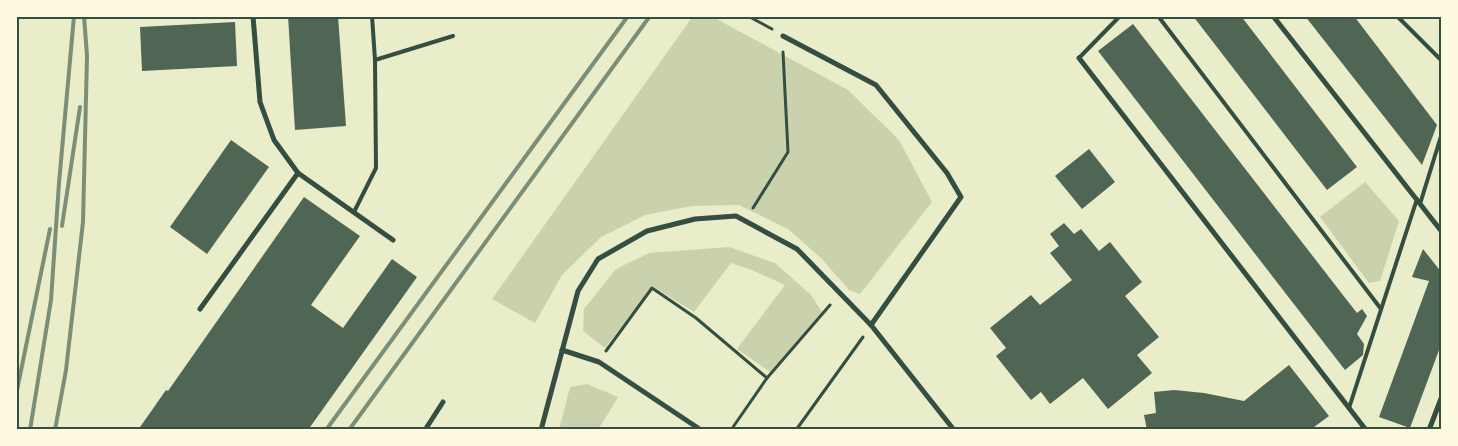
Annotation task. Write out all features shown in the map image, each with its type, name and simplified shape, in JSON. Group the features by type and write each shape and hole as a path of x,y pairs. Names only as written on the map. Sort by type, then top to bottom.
{"street":[{"path":"253,16 260,102 274,140 298,173 393,240"},
{"path":"1273,16 1442,232"},
{"path":"783,36 876,85 947,173 961,197 872,325"},
{"path":"1079,58 1366,430"},
{"path":"200,309 298,173"},
{"path":"541,430 578,291 598,259 647,231 695,219 736,216 797,249 872,325 954,430"},
{"path":"562,350 599,362 701,430"},
{"path":"1429,430 1442,396"},
{"path":"425,430 443,402"}],"lane":[{"path":"354,212 376,168 375,60 372,16"},
{"path":"1079,58 1120,16"},
{"path":"1158,16 1381,309"},
{"path":"1397,16 1442,61"},
{"path":"375,60 453,36"},
{"path":"1349,408 1442,133"}],"path":[{"path":"745,220 788,152 783,36 748,16"},
{"path":"599,362 652,288 696,318 767,378"},
{"path":"731,430 767,378 839,292"},
{"path":"796,430 872,325"}],"green space":[{"path":"693,16 711,16 848,90 899,140 932,202 860,294 849,290 822,259 788,229 739,205 692,206 645,215 601,237 562,275 535,323 492,299"},
{"path":"1365,182 1399,221 1380,281 1369,283 1320,217"},
{"path":"729,247 775,263 811,295 822,312 770,372 737,349 785,285 731,263 694,312 652,286 605,348 583,331 584,309 616,269 649,253"},
{"path":"587,384 618,397 598,430 559,430 570,387"}],"building":[{"path":"288,16 338,16 346,126 295,130"},
{"path":"1193,16 1241,16 1357,167 1327,190"},
{"path":"1305,16 1354,16 1437,125 1422,165"},
{"path":"235,22 237,66 142,71 140,27"},
{"path":"1133,24 1357,313 1362,309 1367,316 1357,334 1364,344 1363,355 1345,370 1098,51"},
{"path":"231,140 269,167 207,254 170,227"},
{"path":"1089,149 1115,182 1082,209 1055,176"},
{"path":"304,197 360,236 311,305 343,328 392,259 417,277 308,430 138,430 166,390 168,391"},
{"path":"1064,223 1074,234 1081,229 1099,251 1110,242 1142,282 1125,296 1159,337 1137,355 1152,373 1108,409 1083,378 1050,404 1041,392 1031,400 996,356 1006,348 990,328 1031,295 1040,305 1072,280 1050,253 1059,246 1050,234"},
{"path":"1423,249 1442,273 1442,342 1410,428 1379,417 1429,281 1412,277"},
{"path":"1289,365 1329,416 1310,430 1147,430 1144,415 1156,413 1154,392 1174,390 1204,393 1244,401"}],"railway":[{"path":"30,430 51,300 74,16"},
{"path":"55,430 66,370 83,222 87,56 84,16"},
{"path":"326,430 628,16"},
{"path":"349,430 650,16"},
{"path":"62,226 80,107"},
{"path":"16,395 50,229"}]}
